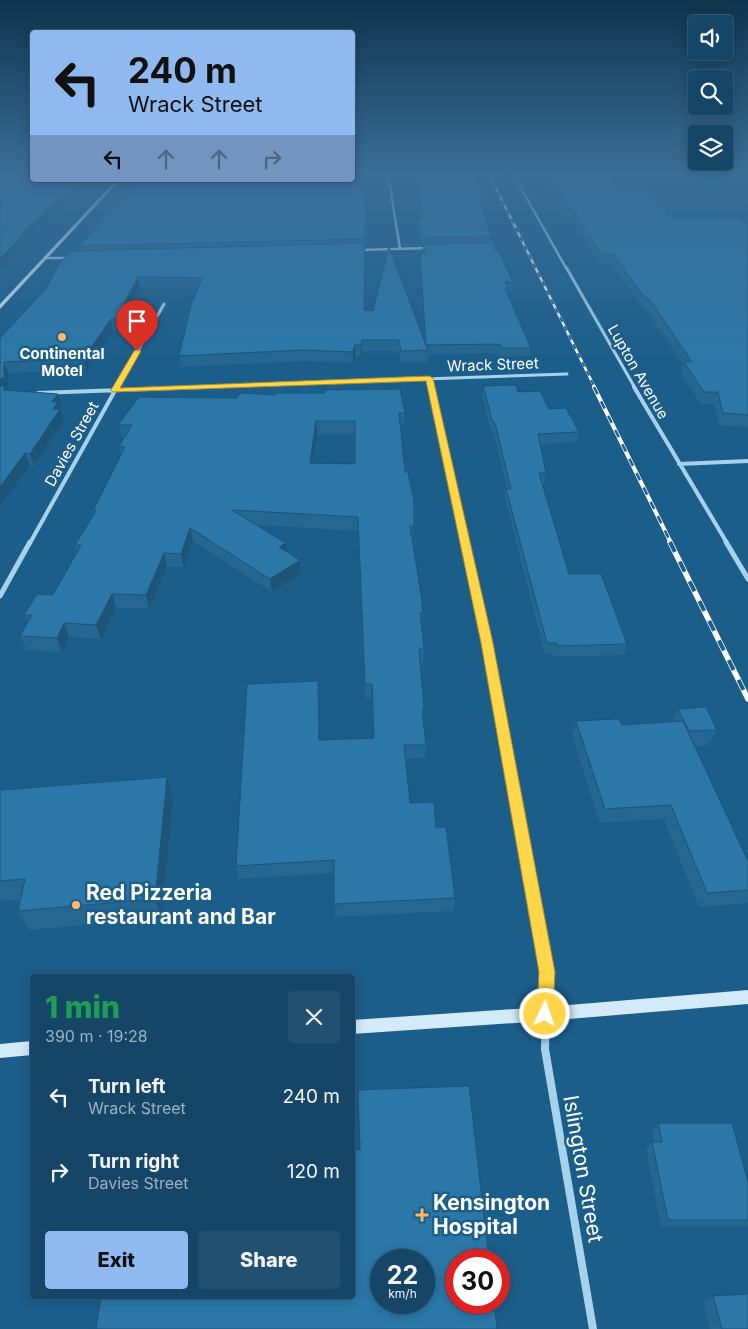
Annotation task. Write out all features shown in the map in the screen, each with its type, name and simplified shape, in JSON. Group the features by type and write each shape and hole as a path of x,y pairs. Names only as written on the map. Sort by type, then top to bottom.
{"main road":[{"path":"0,307 66,236"},
{"path":"355,1027 545,1014 748,997"},
{"path":"0,1051 30,1048"}],"street":[{"path":"398,236 400,249"},
{"name":"Lupton Avenue","path":"549,236 679,464 748,579"},
{"path":"351,250 429,248"},
{"path":"45,258 78,258"},
{"name":"Davies Street","path":"0,596 164,304"},
{"name":"Wrack Street","path":"29,393 567,374"},
{"name":"Islington Street","path":"429,378 487,643 547,972 545,1049 594,1329"},
{"path":"679,464 748,461"}],"building":[{"path":"0,236 22,236 0,258"},
{"path":"88,236 365,236 365,239 78,246"},
{"path":"422,236 487,236 422,238"},
{"path":"488,236 491,236 495,250 498,250 513,282 505,282 508,288 505,288 531,348 502,348 500,344 426,345 420,254 425,253 423,244 488,243 491,240"},
{"path":"590,236 748,236 748,415 723,413 718,392 704,392 684,362 692,362 649,299 646,299 613,254 601,254"},
{"path":"365,243 364,310 373,311 389,247 428,350 401,351 399,340 362,340 361,345 355,345 353,352 304,350 179,356 191,305 202,278 138,277 116,319 111,319 83,359 4,362 4,378 0,379 0,338 45,290 61,261 72,251"},
{"path":"516,385 518,392 540,391 549,409 566,408 579,432 538,434 546,473 539,473 569,574 601,574 627,644 558,646 557,643 547,643 506,489 511,489 495,423 493,423 483,386"},
{"path":"0,386 4,386 4,390 58,394 52,402 58,402 53,409 60,409 30,454 25,453 0,487"},
{"path":"400,389 405,413 399,413 405,472 408,472 414,501 414,526 410,526 421,594 423,613 420,613 424,648 419,649 426,745 404,745 410,803 434,802 436,828 446,827 455,898 334,904 334,860 236,866 247,684 318,681 319,740 374,738 372,684 365,684 358,517 232,510 286,543 279,547 300,560 270,579 190,528 181,554 164,553 146,595 112,594 96,625 64,623 57,638 20,636 32,615 24,615 37,594 53,595 81,545 75,545 96,511 93,511 125,447 119,446 132,425 118,425 139,397 237,398 240,393 275,395 276,393 325,393 325,390","holes":["316,421 355,421 355,464 310,463"]},
{"path":"706,707 717,730 689,731 678,709"},
{"path":"619,719 622,725 683,721 748,861 748,890 707,893 671,805 605,809 576,721"},
{"path":"167,777 155,899 18,911 25,879 0,881 0,790"},
{"path":"469,1086 488,1249 445,1249 445,1314 495,1314 497,1329 96,1329 101,1299 355,1299 355,1150 360,1150 358,1090"},
{"path":"658,1123 732,1123 748,1182 748,1220 668,1220 652,1142 662,1142"},
{"path":"748,1294 748,1329 722,1329 713,1296"}],"railway":[{"path":"520,236 595,388"},
{"path":"594,387 671,543"},
{"path":"670,542 748,699"}],"place":[{"name":"Continental Motel","path":"62,337"},
{"name":"Red Pizzeria restaurant and Bar","path":"76,905"},
{"name":"Kensington Hospital","path":"422,1215"}],"route":[{"path":"137,351 115,390 429,378 487,643 547,972 545,1014"}]}
